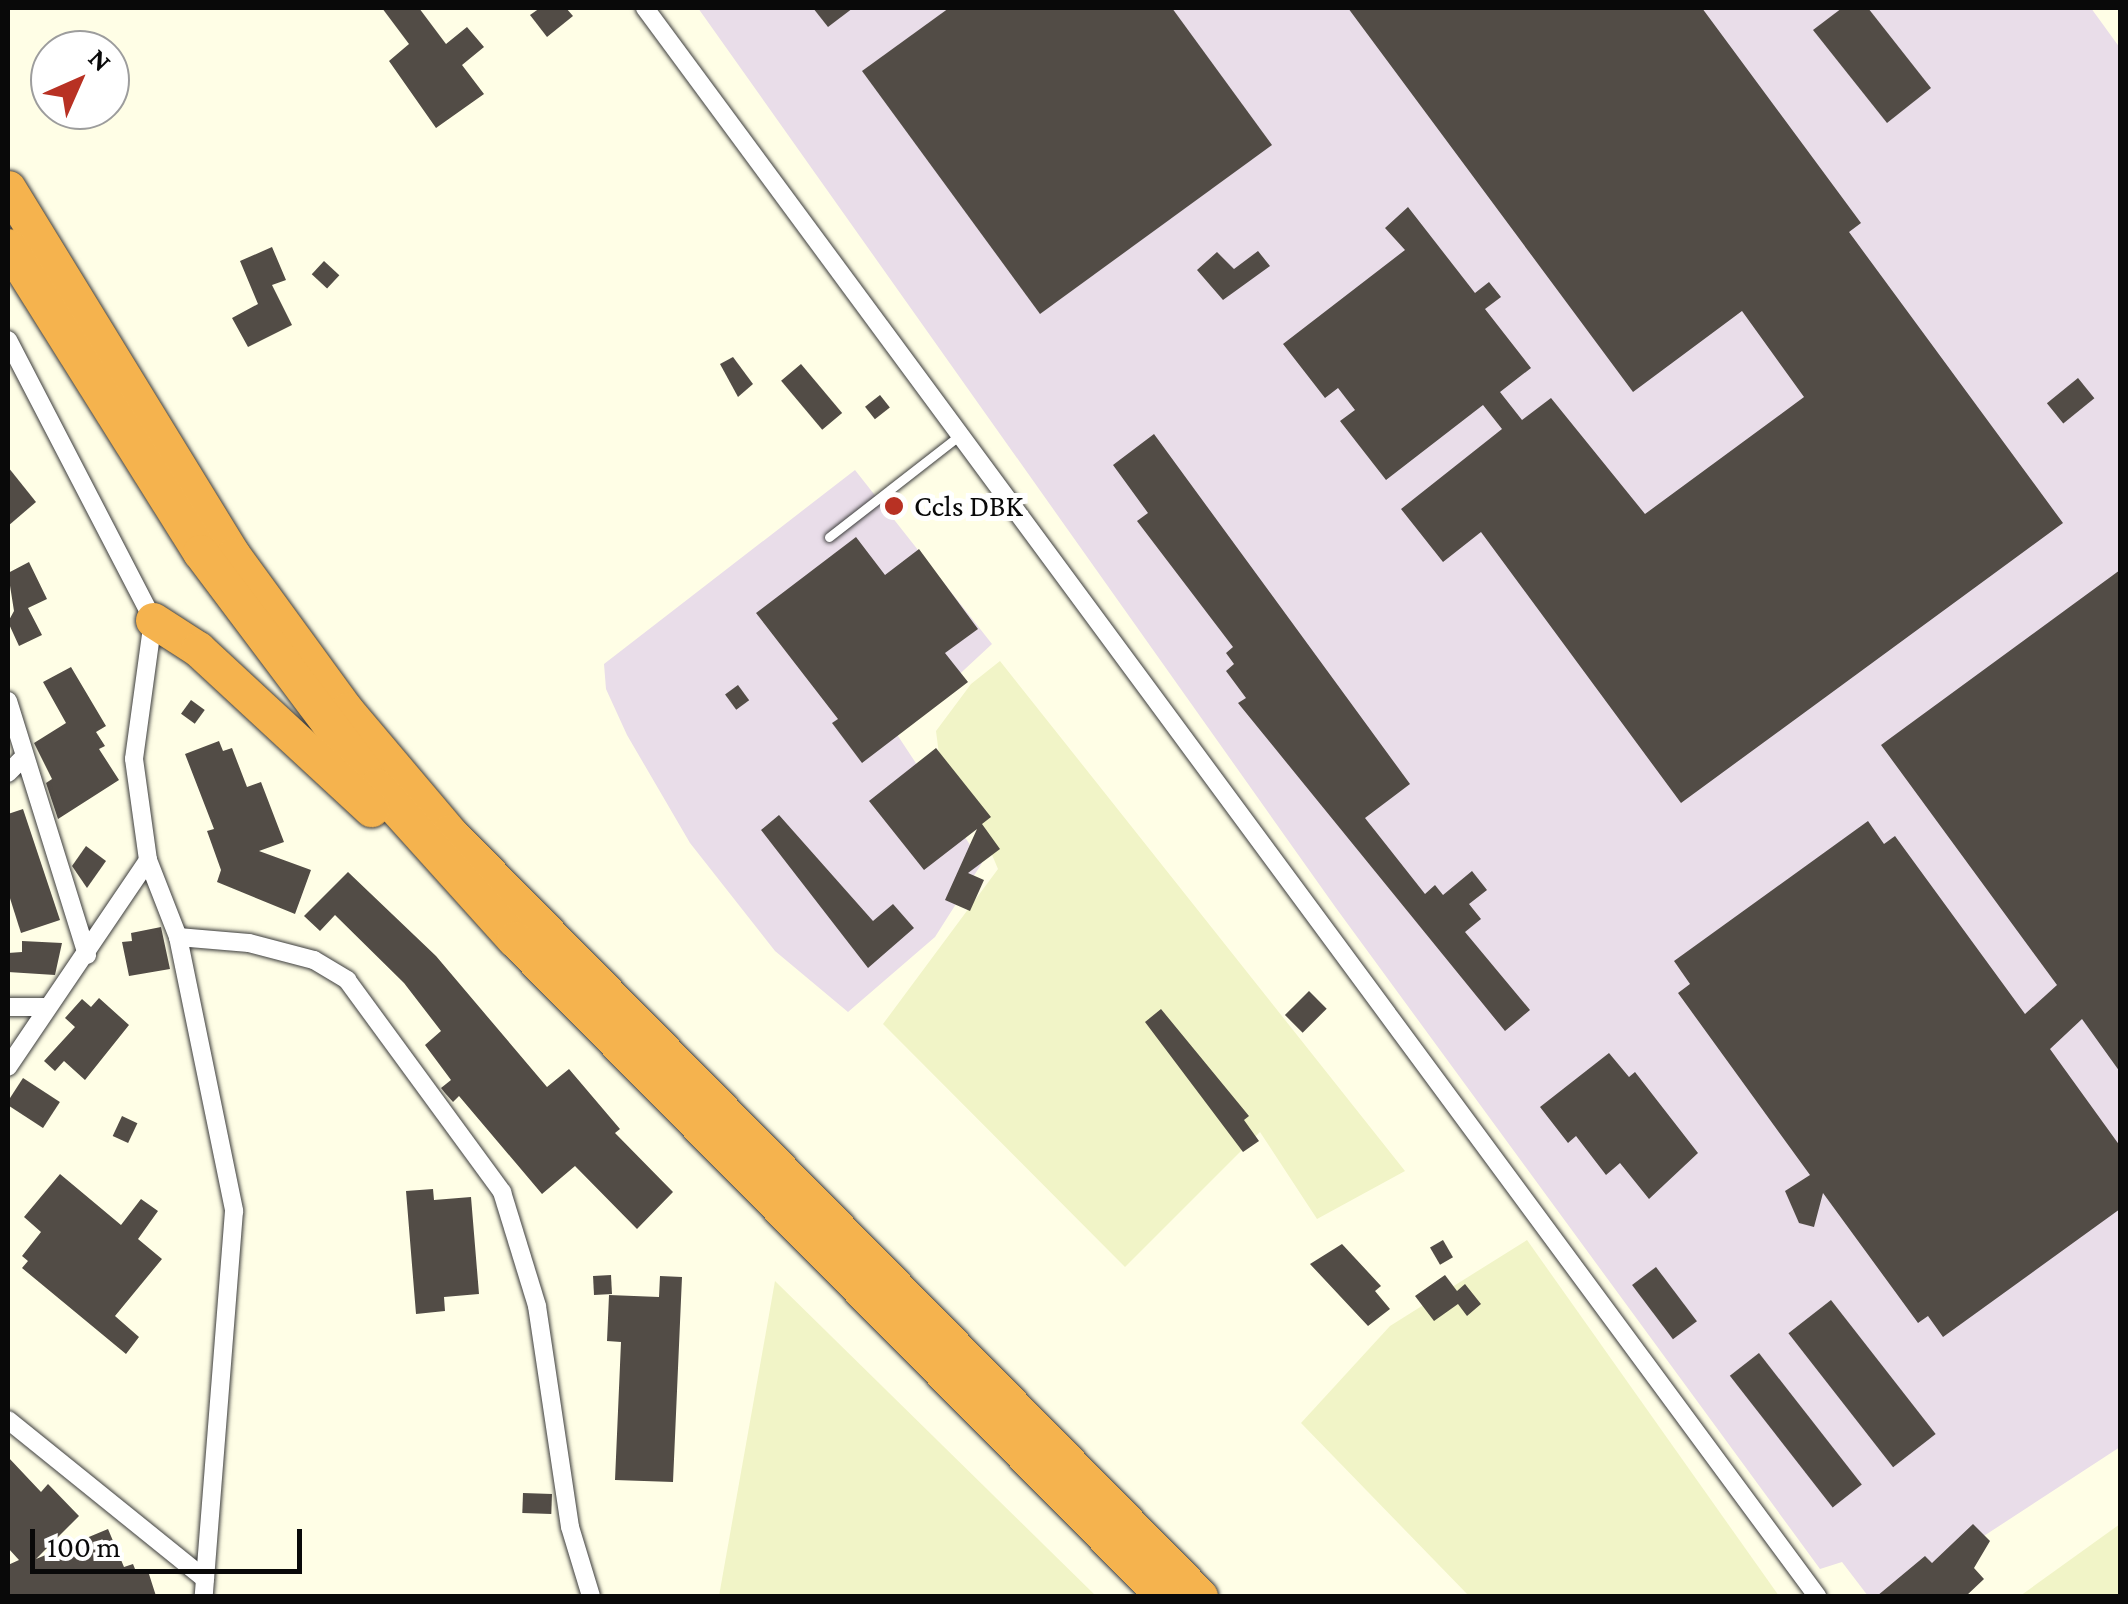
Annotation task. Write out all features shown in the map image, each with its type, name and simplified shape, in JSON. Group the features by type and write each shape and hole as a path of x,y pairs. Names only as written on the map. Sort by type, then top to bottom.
{"highway":[{"path":"8,188 233,554 398,771 632,1021 1200,1596"},
{"path":"8,246 105,410 256,632 340,744 459,877 1163,1596"},
{"path":"153,620 198,649 404,839 459,877"}],"street":[{"path":"645,8 1817,1596"},
{"path":"8,340 153,620 134,759 148,860 178,937 234,1210 204,1588"},
{"path":"8,700 87,956"},
{"path":"8,773 24,758"},
{"path":"8,1068 148,860"},
{"path":"178,937 249,943 314,960 346,980 502,1192 537,1306 570,1526 591,1596"},
{"path":"8,1007 47,1007"},
{"path":"8,1420 204,1588"}],"lane":[{"path":"829,537 960,434"}],"shaded area":[{"path":"698,8 2091,8 2120,48 2120,1447 1892,1596 1868,1596 1842,1562 1820,1569 1336,908"},
{"path":"855,470 992,644 896,733 982,863 935,937 848,1012 775,951 690,843 627,735 606,689 604,664"}],"green space":[{"path":"1000,661 1405,1171 1317,1219 1260,1132 1125,1267 883,1024 998,869 979,824 941,770 936,731 971,684"},
{"path":"1527,1240 1779,1596 1469,1596 1301,1423 1390,1326"},
{"path":"775,1281 1096,1596 719,1596"},
{"path":"2120,1524 2120,1596 2020,1596"}],"building":[{"path":"382,8 419,8 446,44 467,27 484,47 462,65 484,94 436,128 389,61 409,44"},
{"path":"540,8 566,8 573,16 547,37 530,15"},
{"path":"813,8 853,8 828,27"},
{"path":"949,8 1172,8 1272,145 1040,314 862,71"},
{"path":"1348,8 1702,8 1861,223 1849,232 2063,523 1681,803 1481,532 1443,562 1401,509 1502,429 1483,405 1386,480 1340,421 1355,410 1338,388 1325,398 1283,344 1405,250 1385,228 1408,207 1475,293 1489,282 1501,297 1485,309 1531,368 1500,392 1522,420 1551,398 1645,514 1804,397 1742,311 1633,392"},
{"path":"1842,8 1868,8 1931,88 1887,123 1813,30"},
{"path":"272,247 286,280 272,285 292,325 248,347 232,318 258,304 240,261"},
{"path":"1258,251 1270,266 1223,300 1197,270 1217,252 1234,269"},
{"path":"324,261 339,275 327,288 312,274"},
{"path":"733,357 753,384 738,397 720,364"},
{"path":"801,364 842,413 822,430 781,381"},
{"path":"2078,378 2094,398 2063,423 2047,403"},
{"path":"880,395 890,408 875,419 865,407"},
{"path":"1154,434 1410,784 1365,818 1425,894 1435,885 1443,895 1472,871 1487,890 1469,904 1481,919 1465,932 1530,1010 1505,1031 1238,703 1246,698 1226,671 1234,664 1226,653 1233,647 1137,521 1148,513 1113,465"},
{"path":"8,467 36,502 8,526"},
{"path":"856,537 885,575 919,549 978,629 945,653 968,682 862,763 832,723 838,719 756,613"},
{"path":"29,562 47,599 28,608 42,635 19,646 8,622 14,611 8,573"},
{"path":"2120,570 2120,1072 2082,1019 2050,1049 2120,1146 2120,1209 1943,1337 1928,1316 1918,1323 1823,1193 1814,1227 1799,1223 1785,1191 1810,1175 1678,993 1690,984 1674,961 1868,821 1884,844 1895,836 2025,1014 2057,985 1881,745"},
{"path":"71,667 106,726 96,732 105,746 99,749 119,780 58,819 46,783 52,779 34,743 66,723 43,682"},
{"path":"738,685 749,700 736,710 725,694"},
{"path":"191,700 205,710 195,724 181,714"},
{"path":"219,741 223,751 232,748 247,787 261,782 284,842 259,851 311,870 295,914 217,882 221,870 207,831 214,829 185,754"},
{"path":"936,748 991,817 982,824 1000,849 968,873 984,880 970,911 945,900 977,829 924,870 869,801"},
{"path":"23,809 60,920 21,933 8,892 8,814"},
{"path":"779,815 873,921 893,904 914,928 868,968 761,830"},
{"path":"86,846 106,861 87,888 72,866"},
{"path":"348,872 436,956 547,1087 569,1069 620,1129 615,1133 673,1192 637,1229 575,1166 542,1194 459,1096 453,1102 445,1093 441,1088 451,1080 425,1045 441,1031 404,983 335,915 320,931 304,916"},
{"path":"161,927 170,969 129,976 122,942 132,941 131,933"},
{"path":"22,941 62,943 55,975 8,972 8,953 22,952"},
{"path":"1309,991 1327,1009 1303,1033 1285,1015"},
{"path":"99,998 129,1025 85,1080 64,1061 55,1071 44,1061 75,1027 65,1018 82,999 91,1007"},
{"path":"1161,1009 1249,1116 1244,1120 1259,1141 1243,1152 1145,1022"},
{"path":"1609,1053 1629,1077 1635,1072 1698,1153 1649,1199 1620,1163 1606,1175 1576,1136 1568,1143 1540,1107"},
{"path":"23,1078 60,1102 43,1128 8,1105"},
{"path":"122,1116 137,1123 128,1143 113,1136"},
{"path":"60,1174 121,1225 141,1199 158,1211 138,1239 162,1259 115,1316 139,1337 126,1354 22,1268 28,1261 22,1256 41,1232 24,1217"},
{"path":"433,1189 434,1200 471,1197 479,1294 444,1297 445,1311 416,1314 406,1191"},
{"path":"1443,1240 1453,1257 1440,1265 1430,1248"},
{"path":"1342,1244 1381,1286 1375,1291 1390,1309 1368,1326 1310,1264"},
{"path":"1656,1267 1697,1321 1673,1339 1632,1285"},
{"path":"611,1275 612,1294 594,1295 593,1276"},
{"path":"1445,1275 1457,1291 1465,1284 1481,1304 1467,1316 1458,1304 1434,1321 1415,1296"},
{"path":"660,1276 682,1277 673,1482 615,1480 621,1342 607,1341 609,1295 659,1297"},
{"path":"1831,1300 1936,1434 1893,1467 1788,1333"},
{"path":"1759,1353 1862,1485 1833,1507 1730,1376"},
{"path":"8,1457 41,1492 48,1484 79,1516 36,1559 108,1529 124,1567 133,1564 137,1574 148,1571 156,1596 8,1596 8,1565 19,1560 8,1548"},
{"path":"523,1493 552,1494 551,1514 522,1513"},
{"path":"1973,1524 1990,1541 1974,1568 1984,1579 1966,1596 1877,1596 1925,1556 1932,1563"}],"place":[{"name":"Ccls DBK","path":"894,506"}]}
